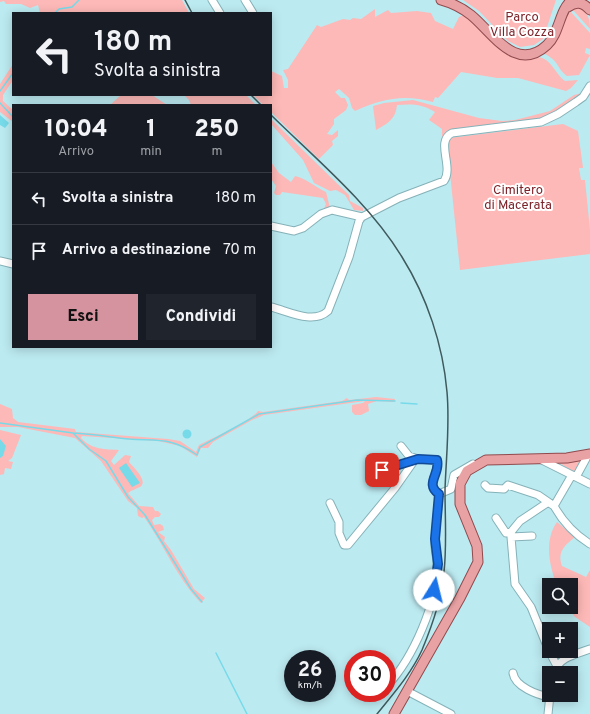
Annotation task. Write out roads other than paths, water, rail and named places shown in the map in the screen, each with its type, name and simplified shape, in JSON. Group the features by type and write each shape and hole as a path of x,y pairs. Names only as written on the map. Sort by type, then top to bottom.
{"main road":[{"path":"441,0 458,7 473,16 502,45 529,54 545,44 566,2 576,2 586,5 590,10"},
{"path":"452,0 474,13 511,49"},
{"path":"394,714 460,598 478,562 478,546 460,504 460,494 464,476 479,462 497,459 567,458 589,454"}],"street":[{"path":"212,0 219,12"},
{"path":"245,0 253,12"},
{"path":"272,226 294,231 303,228 321,214 332,210 362,217 399,198 444,181 447,172 444,140 447,135 452,133 541,122 558,114 576,102 583,96 590,86"},
{"path":"272,308 312,318 321,316 328,311 349,257 362,217"},
{"path":"0,261 12,264"},
{"path":"401,446 409,456 416,460"},
{"path":"554,506 589,454"},
{"path":"539,458 590,484"},
{"path":"330,503 339,522 339,533 344,546 348,545 416,460"},
{"path":"382,470 416,460 437,460 438,464 432,481 432,487 439,494"},
{"path":"439,494 451,489 454,475 470,464 479,462"},
{"path":"486,485 488,488 504,489 508,485 538,495 547,503 554,506 568,527 590,544"},
{"path":"396,673 412,650 422,630 432,602 438,564 435,539 439,494"},
{"path":"496,518 506,533 511,532 520,521 547,503"},
{"path":"532,536 510,537 513,569 516,584 531,607 542,634"},
{"path":"553,658 557,666 567,657 590,649"},
{"path":"513,673 517,681 532,693 542,695"},
{"path":"407,691 450,714"},
{"path":"548,714 549,702"}],"water":[{"path":"0,115 9,123 5,128 0,125"},
{"path":"187,429 192,434 187,439 182,434"},
{"path":"0,439 6,446 3,456 0,458"},
{"path":"126,463 140,483 132,487 119,468"}],"waterway":[{"path":"56,12 59,9 72,7 79,0"},
{"path":"0,91 12,74"},
{"path":"0,103 12,116"},
{"path":"73,433 164,441 180,445 197,455 200,447 259,414 357,400 395,401"},
{"path":"401,403 417,404"},
{"path":"0,423 73,433 89,449 106,461 128,497 145,515 191,589 202,602"},
{"path":"216,653 247,714"}],"railway":[{"path":"185,0 191,12"},
{"path":"252,96 260,104"},
{"path":"272,116 324,165 358,200 389,237 411,272 426,305 438,339 445,374 448,404 448,429 445,490 446,531 443,582 433,622 418,659 401,684 377,714"}],"park label":[{"name":"Parco Villa Cozza","path":"522,24"},
{"name":"Cimitero di Macerata","path":"518,196"}]}
